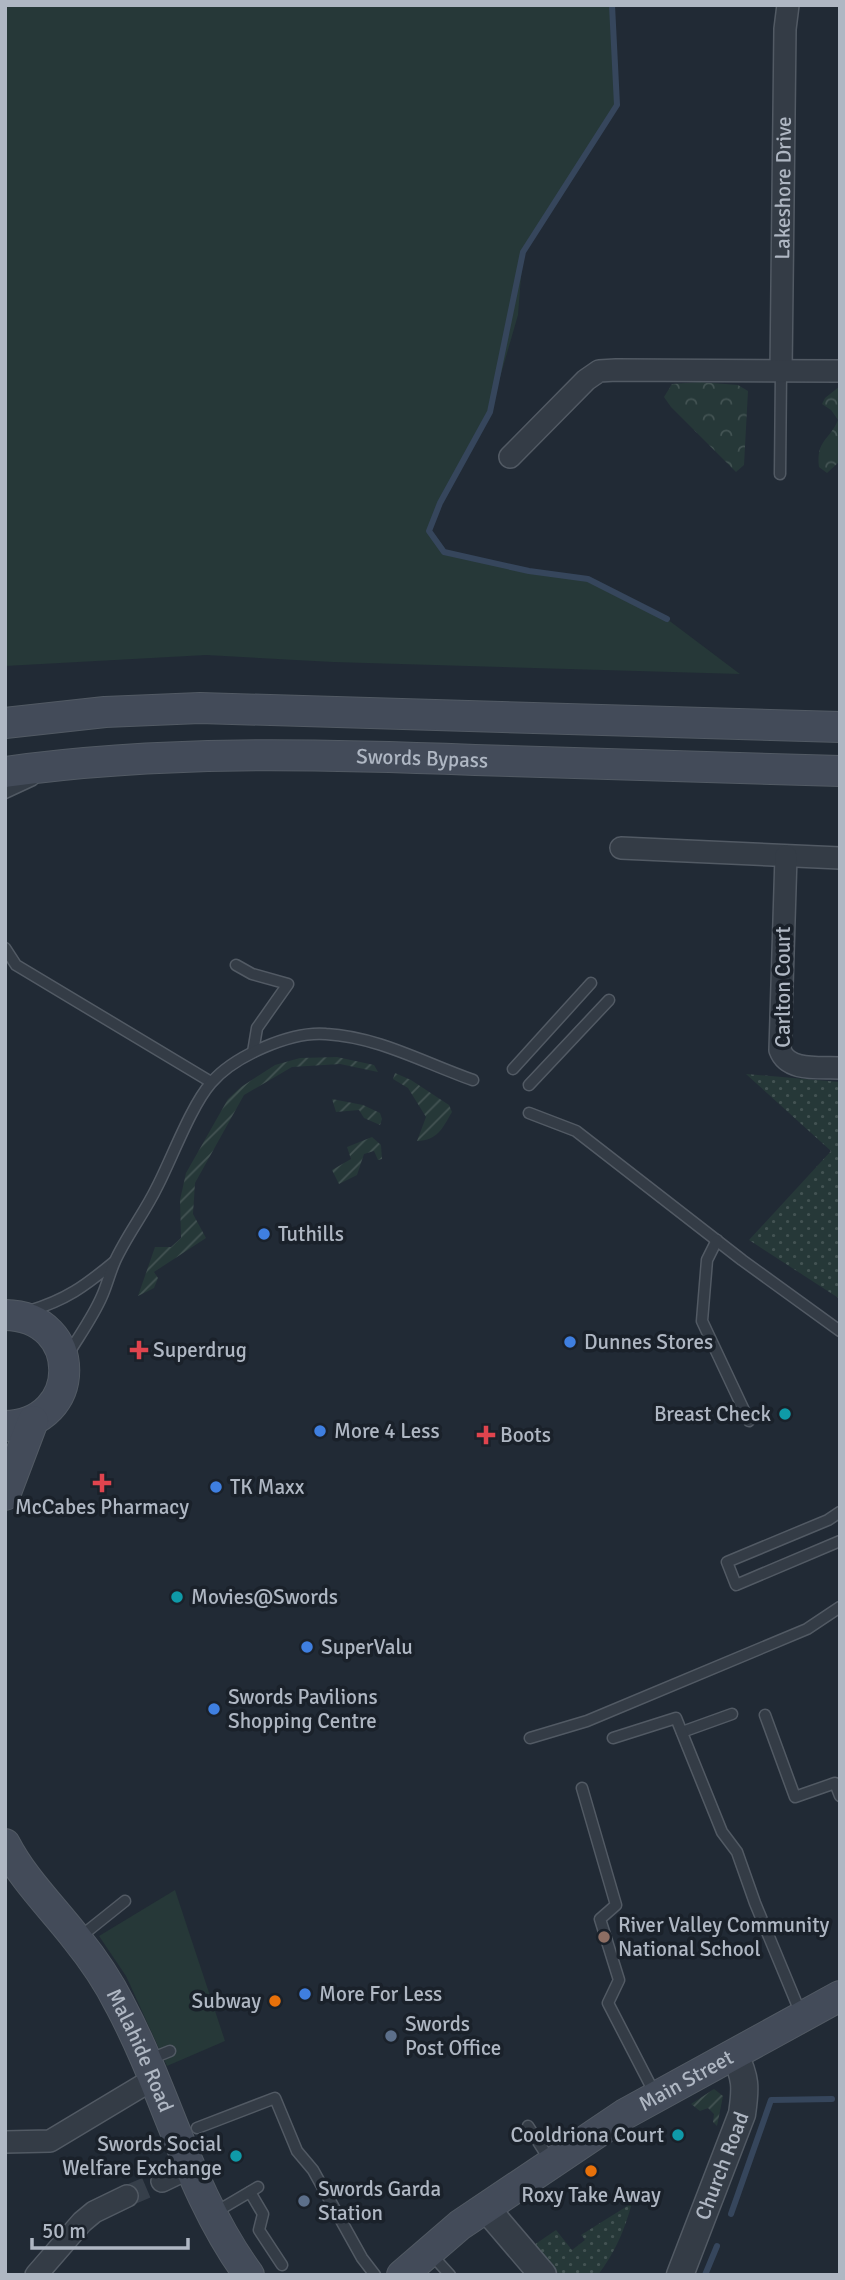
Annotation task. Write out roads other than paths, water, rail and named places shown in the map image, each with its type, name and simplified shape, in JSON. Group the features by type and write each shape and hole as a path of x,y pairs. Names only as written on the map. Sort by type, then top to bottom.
{"main road":[{"name":"Swords Bypass","path":"5,723 105,712 200,708 840,727"},
{"name":"Swords Bypass","path":"5,772 71,763 188,756 387,757 840,771"},
{"path":"5,1495 19,1423 47,1412 57,1399 64,1383 65,1359 54,1338 44,1327 31,1319 11,1315"},
{"name":"Malahide Road","path":"5,1844 20,1868 107,1981 157,2063 189,2168 211,2214 249,2275"},
{"name":"Main Street","path":"402,2275 460,2225 551,2162 656,2096 840,1996"}],"street":[{"name":"Lakeshore Drive","path":"781,372 785,29 788,5"},
{"path":"510,457 586,380 599,371 840,371"},
{"path":"621,848 840,858"},
{"name":"Carlton Court","path":"786,856 780,1050 789,1063 840,1068"},
{"name":"Church Road","path":"680,2275 742,2114 745,2090 743,2074 734,2053"},
{"path":"5,2142 50,2141 157,2063"},
{"path":"162,2181 189,2168"},
{"path":"36,2275 88,2217 127,2196"},
{"path":"485,2207 543,2275"}],"lane":[{"name":"Lakeshore Drive","path":"780,474 781,372"},
{"path":"5,793 71,763"},
{"path":"5,948 16,965 211,1082"},
{"path":"236,965 253,974 288,984 257,1028 253,1052"},
{"path":"513,1069 591,983"},
{"path":"529,1085 609,1000"},
{"path":"65,1359 101,1298 116,1260 211,1082 253,1052 301,1036 323,1033 358,1037 473,1080"},
{"path":"529,1113 576,1131 840,1331"},
{"path":"717,1240 706,1261 702,1321 749,1421"},
{"path":"11,1315 48,1306 81,1289 116,1260"},
{"path":"840,1512 828,1520 727,1562 736,1585 840,1541"},
{"path":"530,1738 587,1721 807,1629 840,1607"},
{"path":"682,1732 732,1714"},
{"path":"765,1715 795,1797 835,1783 840,1796"},
{"path":"613,1738 677,1718 722,1832 737,1852 759,1914 802,2017"},
{"path":"582,1788 616,1905 600,1919 619,1980 608,2003 656,2096"},
{"path":"77,1939 125,1901"},
{"path":"197,2129 275,2098 297,2151 313,2170 362,2258 375,2275"},
{"path":"528,2126 551,2162"},
{"path":"211,2214 254,2190 263,2214 259,2230 282,2265"},
{"path":"429,2252 450,2275"}],"waterway":[{"path":"612,5 617,105 523,252 490,412 440,503 429,531 444,552 529,571 588,579 667,619"},
{"path":"731,2214 771,2100 832,2099"},
{"path":"705,2275 717,2246"}],"tunnel":[{"path":"127,2196 162,2181"}],"place":[{"name":"Tuthills","path":"264,1234"},
{"name":"Dunnes Stores","path":"570,1342"},
{"name":"Superdrug","path":"139,1350"},
{"name":"Breast Check","path":"785,1414"},
{"name":"More 4 Less","path":"320,1431"},
{"name":"Boots","path":"486,1435"},
{"name":"McCabes Pharmacy","path":"102,1483"},
{"name":"TK Maxx","path":"216,1487"},
{"name":"Movies@Swords","path":"177,1597"},
{"name":"SuperValu","path":"307,1647"},
{"name":"Swords Pavilions Shopping Centre","path":"214,1709"},
{"name":"River Valley Community National School","path":"604,1937"},
{"name":"More For Less","path":"305,1994"},
{"name":"Subway","path":"275,2001"},
{"name":"Swords Post Office","path":"391,2036"},
{"name":"Cooldriona Court","path":"678,2135"},
{"name":"Swords Social Welfare Exchange","path":"236,2156"},
{"name":"Roxy Take Away","path":"591,2171"},
{"name":"Swords Garda Station","path":"304,2201"}]}
